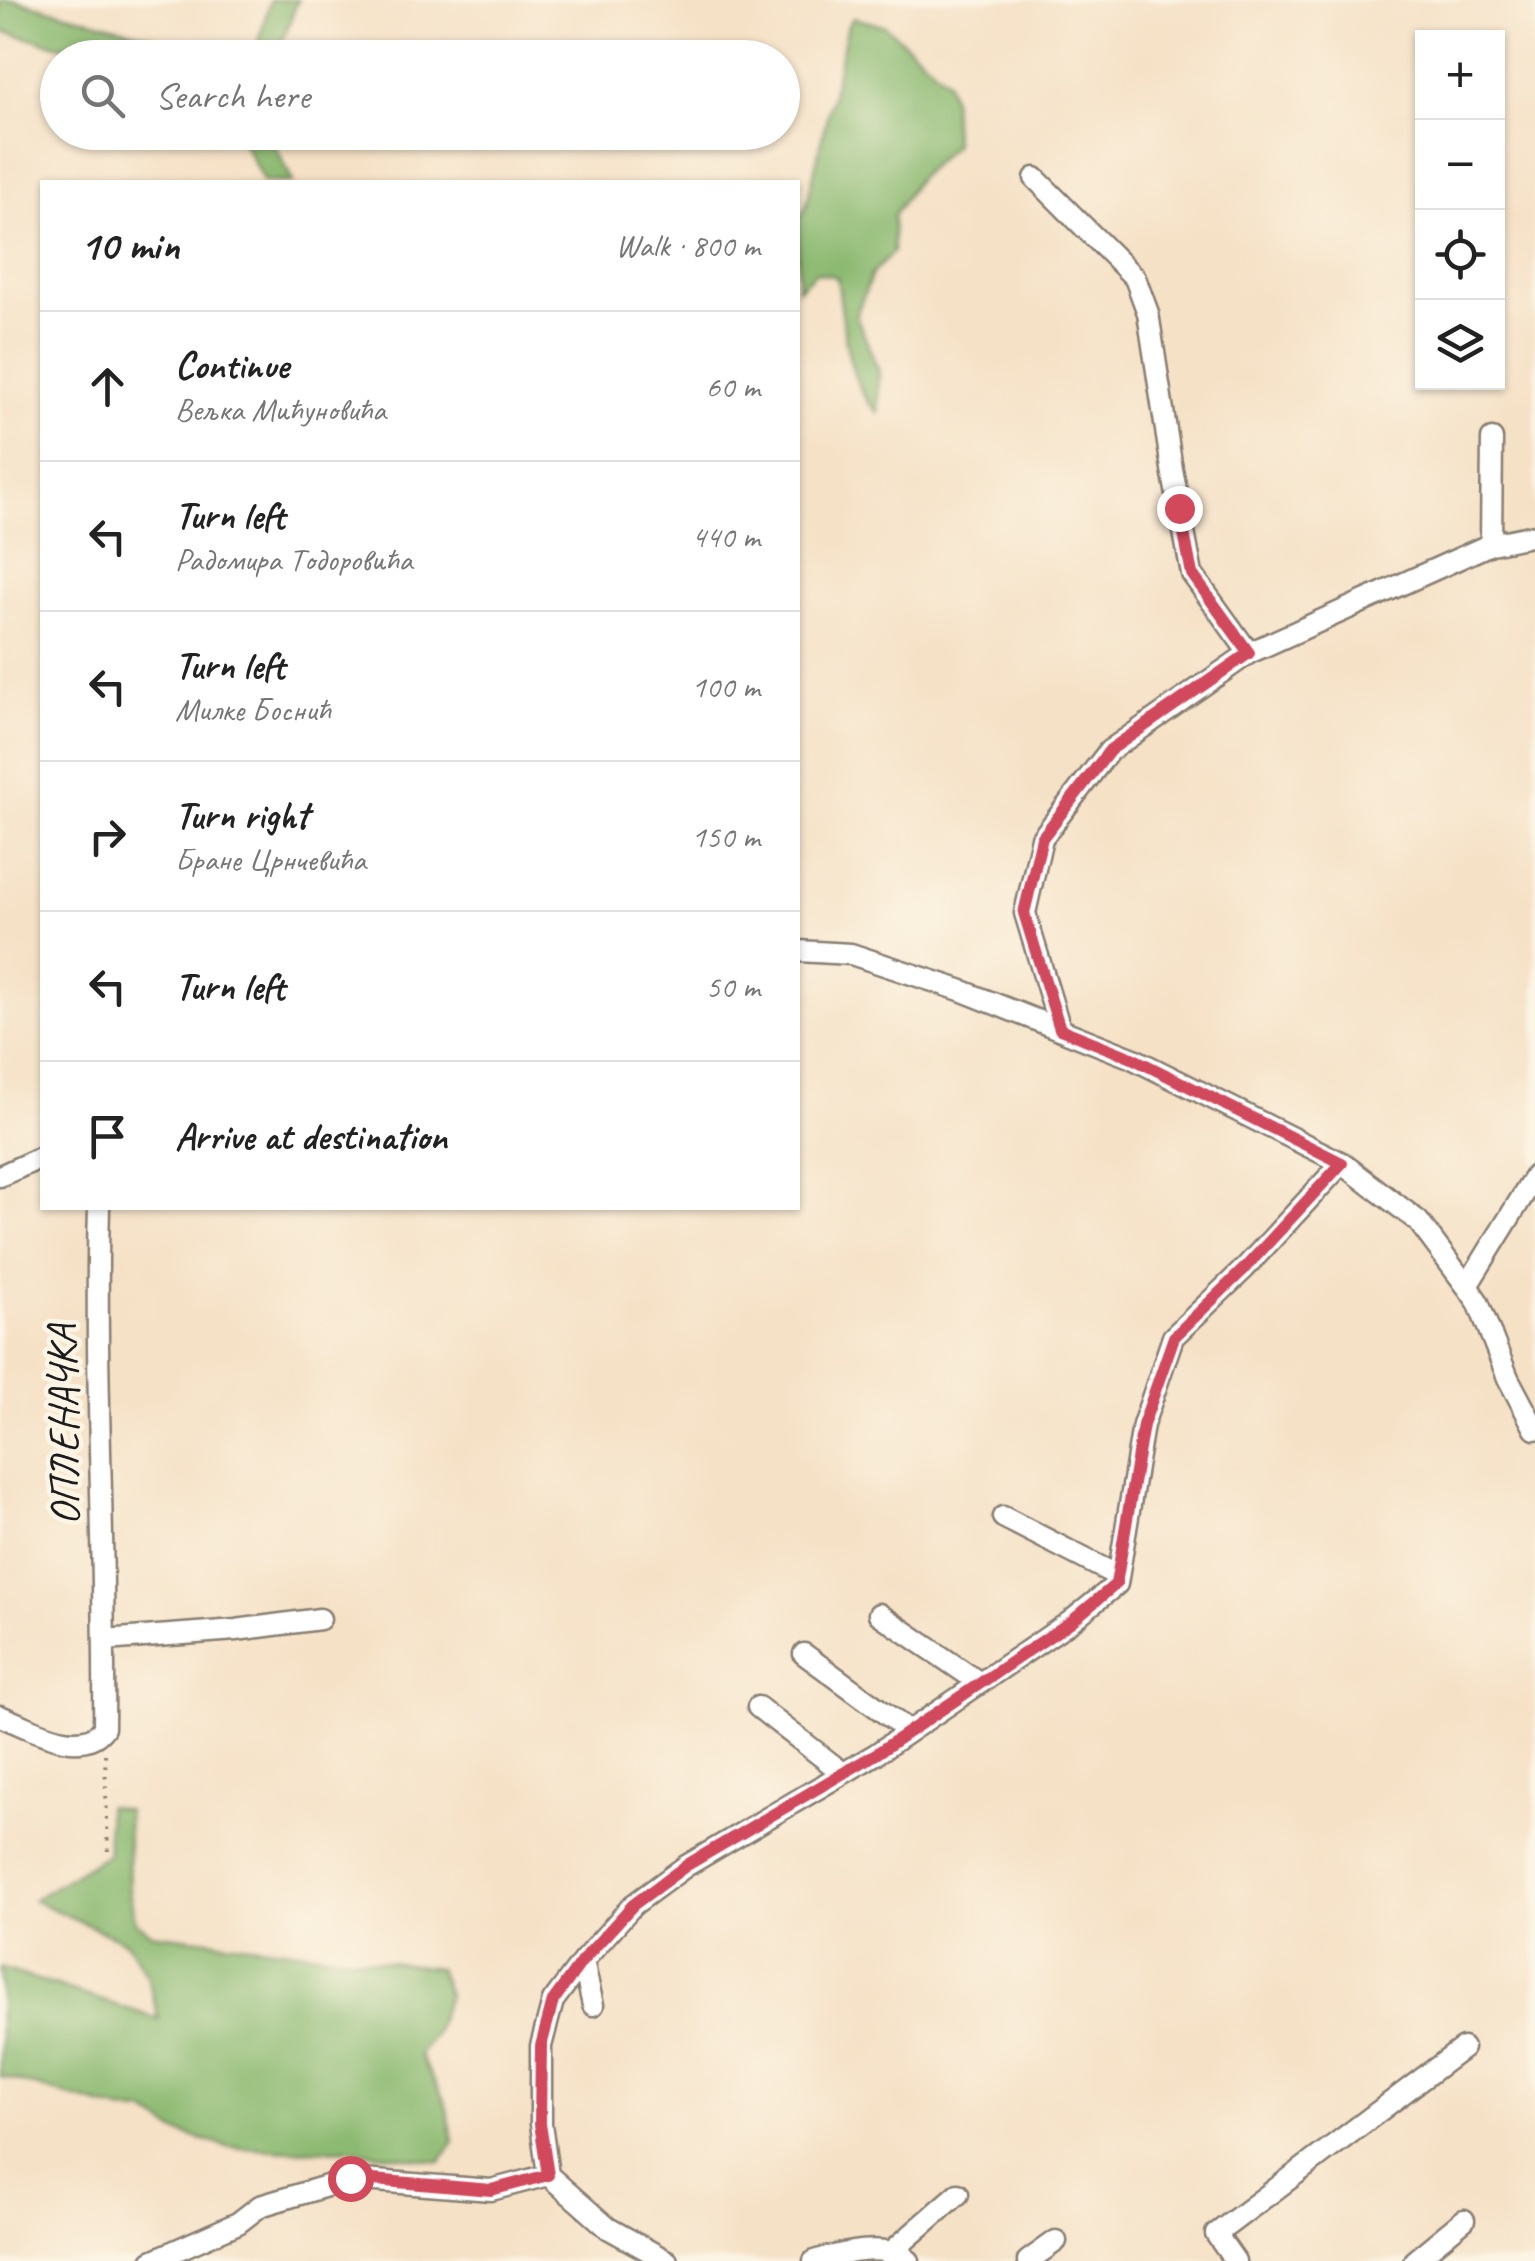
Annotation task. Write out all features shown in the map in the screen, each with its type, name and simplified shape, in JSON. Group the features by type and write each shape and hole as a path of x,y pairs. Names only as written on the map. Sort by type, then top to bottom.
{"street":[{"path":"1035,178 1134,278 1148,313 1192,574 1249,653"},
{"path":"1491,544 1492,439"},
{"path":"1060,1029 1024,913 1042,838 1110,750 1249,653 1491,544 1535,535"},
{"path":"800,951 851,954 1060,1029 1132,1058 1342,1163 1418,1221 1478,1302 1508,1378 1535,1429"},
{"path":"0,1176 40,1158"},
{"path":"668,2261 608,2228 548,2175 540,2124 541,2046 553,2001 582,1961 633,1905 686,1866 909,1731 1072,1621 1116,1584 1143,1425 1174,1337 1244,1269 1342,1163"},
{"path":"1466,1286 1535,1176"},
{"name":"ОПЛЕНАЧКА","path":"99,1210 96,1310 104,1728"},
{"path":"1003,1518 1118,1576"},
{"path":"879,1614 980,1683"},
{"path":"105,1640 320,1619"},
{"path":"804,1654 909,1731"},
{"path":"758,1707 843,1774"},
{"path":"0,1716 72,1741 87,1742 104,1728"},
{"path":"582,1961 593,2005"},
{"path":"1234,2261 1216,2234 1462,2048"},
{"path":"152,2261 238,2223 260,2206 350,2178 491,2190 548,2175"},
{"path":"814,2261 856,2250 899,2257 958,2194"},
{"path":"1414,2261 1464,2220"},
{"path":"1028,2261 1056,2241"}],"path":[{"path":"104,1728 108,1854"}],"green space":[{"path":"0,0 15,0 160,40 40,41 0,31"},
{"path":"270,0 298,0 283,40 259,40"},
{"path":"853,18 885,26 947,80 952,99 954,144 917,179 893,216 893,252 872,274 856,315 879,372 878,412 858,385 852,368 837,277 816,272 800,287 800,217 806,207 848,25"},
{"path":"247,150 277,150 292,180 263,180"},
{"path":"107,1806 127,1810 129,1892 136,1922 151,1933 438,1968 448,1995 434,2034 419,2055 445,2101 454,2141 441,2162 344,2149 227,2147 177,2132 144,2112 121,2111 0,2076 0,1968 159,2019 147,1975 126,1942 33,1900 108,1854"}],"route":[{"path":"350,2178 491,2190 548,2175 540,2124 541,2046 553,2001 582,1961 633,1905 687,1865 876,1754 1072,1621 1116,1584 1143,1425 1174,1337 1244,1269 1342,1163 1132,1058 1060,1029 1024,913 1042,838 1110,750 1249,653 1192,574 1179,508"}]}
